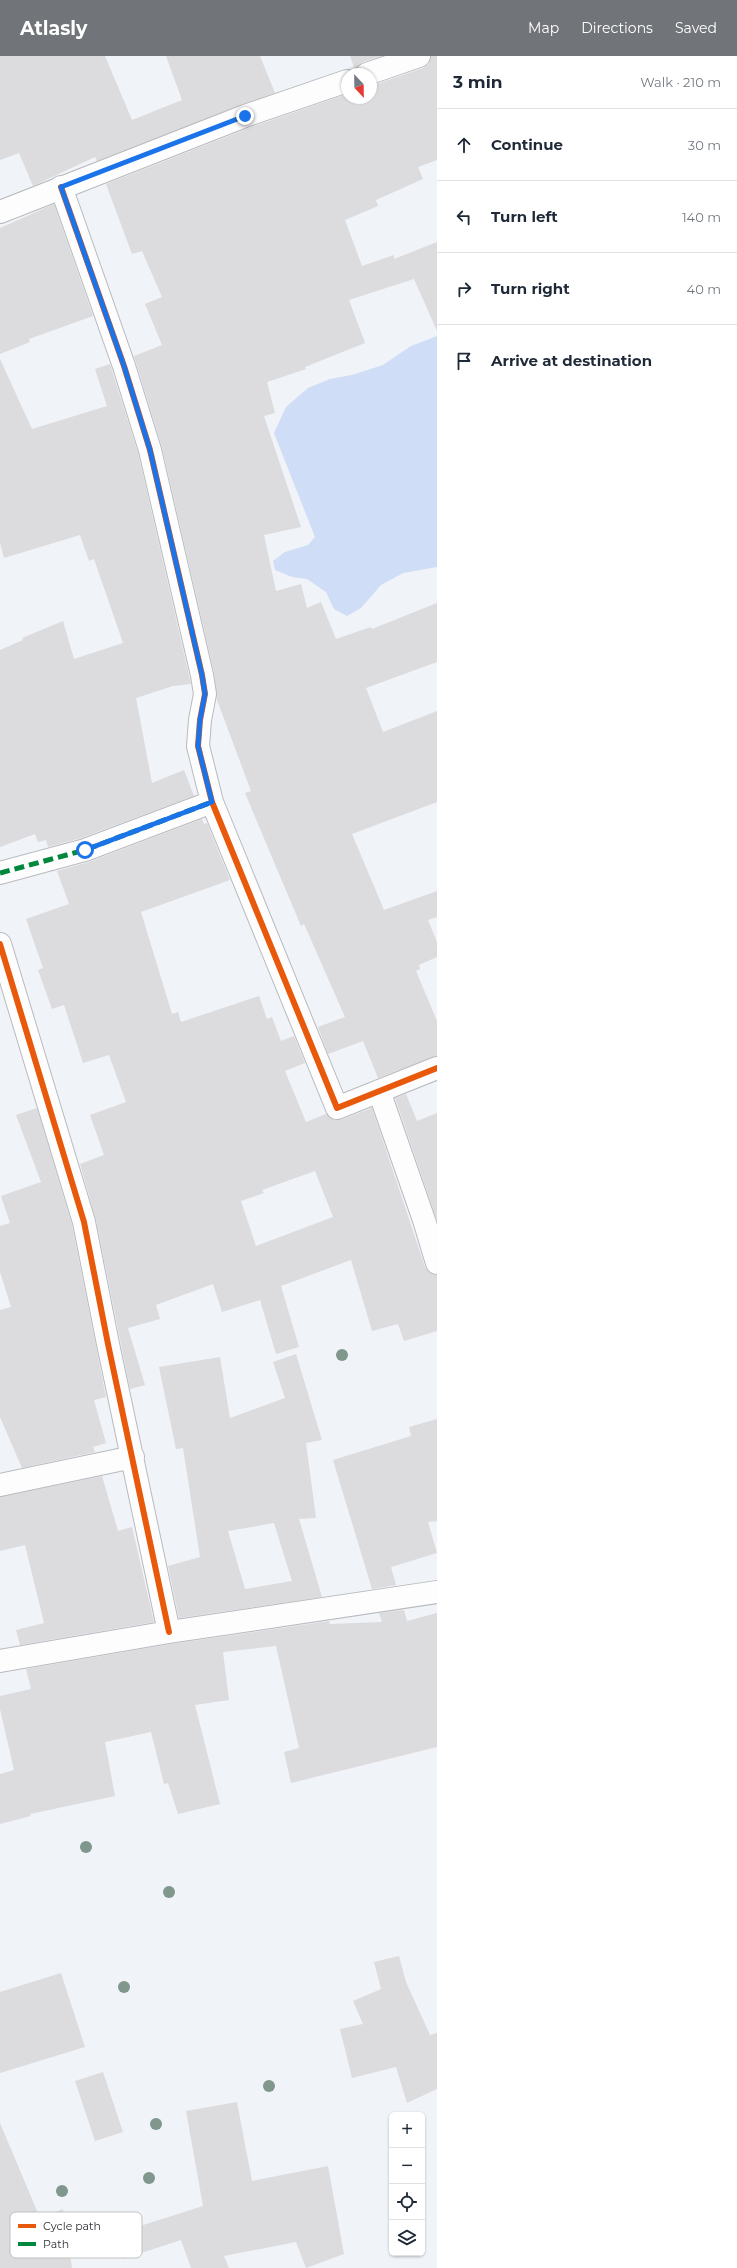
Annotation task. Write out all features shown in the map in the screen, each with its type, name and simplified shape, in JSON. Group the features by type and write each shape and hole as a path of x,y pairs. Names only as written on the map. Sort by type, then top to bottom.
{"street":[{"path":"377,71 419,56"},
{"path":"0,212 245,116 341,83"},
{"path":"61,187 124,366 150,450 202,675 205,694 200,720 198,746 212,802 231,853 337,1108 437,1068"},
{"path":"0,873 85,850 212,802"},
{"path":"0,944 84,1222 108,1344 170,1632"},
{"path":"379,1091 424,1220 437,1263"},
{"path":"0,1485 133,1457"},
{"path":"0,1661 170,1632 437,1592"}],"water":[{"path":"437,336 437,567 403,573 381,585 361,608 347,616 334,609 326,592 307,579 292,577 275,570 273,561 285,552 308,545 315,537 274,433 286,407 308,388 330,379 352,375 383,365 411,346"}],"building":[{"path":"0,56 105,56 132,120 182,100 166,56 260,56 275,93 97,161 95,157 33,186 19,153 0,160"},
{"path":"350,56 381,56 363,62 357,68 354,68"},
{"path":"431,56 437,56 437,160 418,167 423,179 376,200 378,206 345,220 362,266 394,255 394,259 437,242 437,331 414,279 349,300 365,343 305,367 306,369 267,382 275,413 264,416 301,527 264,535 276,591 301,584 307,608 321,602 336,639 371,627 372,629 437,603 437,662 366,688 383,732 437,711 437,802 352,834 384,910 437,891 437,917 428,920 437,942 437,957 419,965 420,969 416,971 437,1021 437,1056 378,1078 363,1041 328,1054 318,1027 345,1017 304,924 301,926 245,793 251,791 217,700 214,672 162,447 134,356 162,345 145,304 162,297 142,251 132,254 106,184 249,128 341,96 341,104 377,104 377,84 423,68 429,64"},
{"path":"54,204 93,316 29,339 30,342 0,354 0,228"},
{"path":"0,359 32,429 107,406 95,369 110,364 138,453 191,684 173,686 136,698 152,783 184,770 194,796 81,838 48,847 46,840 38,842 35,834 0,847 0,650 23,640 22,638 63,621 74,659 123,643 94,559 89,561 80,535 4,558 0,543"},
{"path":"202,819 204,824 207,823 230,880 141,912 172,1014 178,1012 181,1022 259,996 267,1019 272,1017 281,1041 294,1036 305,1063 285,1071 306,1122 326,1114 335,1120 341,1120 372,1108 425,1267 429,1272 437,1275 437,1331 404,1341 398,1324 372,1331 351,1260 281,1286 299,1347 276,1354 260,1300 222,1312 213,1284 156,1305 160,1319 128,1328 145,1385 130,1389 96,1220 80,1164 104,1155 90,1115 126,1102 109,1055 83,1063 64,1005 52,1009 38,970 43,968 26,919 69,904 57,871 89,862","holes":["315,1171 333,1217 256,1246 241,1201 264,1193 262,1190"]},
{"path":"406,1094 417,1121 437,1113 437,1220 395,1098"},
{"path":"37,1108 72,1225 106,1397 94,1400 106,1443 93,1447 95,1452 22,1468 0,1417 0,1310 11,1307 0,1272 0,1226 10,1223 1,1196 41,1182 16,1115"},
{"path":"296,1354 322,1440 306,1443 316,1518 299,1519 322,1597 179,1618 168,1566 200,1557 183,1448 176,1449 159,1367 220,1357 230,1418 285,1398 273,1362","holes":["274,1523 292,1581 245,1589 228,1531"]},
{"path":"437,1419 437,1521 428,1522 437,1553 391,1567 396,1585 372,1589 333,1460 411,1436 409,1427"},
{"path":"102,1476 118,1531 132,1527 154,1622 20,1645 16,1630 44,1623 25,1545 0,1551 0,1497"},
{"path":"404,1610 407,1621 437,1613 437,1747 291,1783 284,1752 299,1748 276,1646 223,1652 229,1700 195,1705 220,1804 178,1814 168,1783 164,1784 151,1732 105,1742 115,1796 30,1814 31,1816 0,1824 0,1774 14,1770 0,1709 0,1696 31,1689 26,1669 171,1644 329,1621 330,1624 382,1622 379,1613"},
{"path":"399,1956 406,1982 430,2035 437,2033 437,2089 407,2103 396,2067 352,2078 340,2029 363,2024 353,2001 381,1989 374,1962"},
{"path":"61,1973 85,2047 0,2073 0,1992"},
{"path":"103,2072 123,2132 95,2141 75,2081"},
{"path":"237,2102 252,2181 328,2166 344,2254 306,2268 296,2242 224,2256 229,2268 191,2268 181,2240 142,2253 142,2225 203,2206 186,2111"},
{"path":"0,2123 37,2212 10,2212 10,2258 70,2258 72,2268 0,2268"},
{"path":"63,2209 63,2212 55,2212"}],"marked path":[{"path":"0,873 85,850 212,802"}],"cycle path":[{"path":"61,187 124,366 150,450 202,675 205,694 200,720 198,746 212,802 337,1108 437,1068"},
{"path":"0,944 84,1222 108,1344 169,1632"}],"route":[{"path":"85,850 212,802 198,746 200,720 205,694 202,675 150,450 124,366 61,187 245,116"}]}
